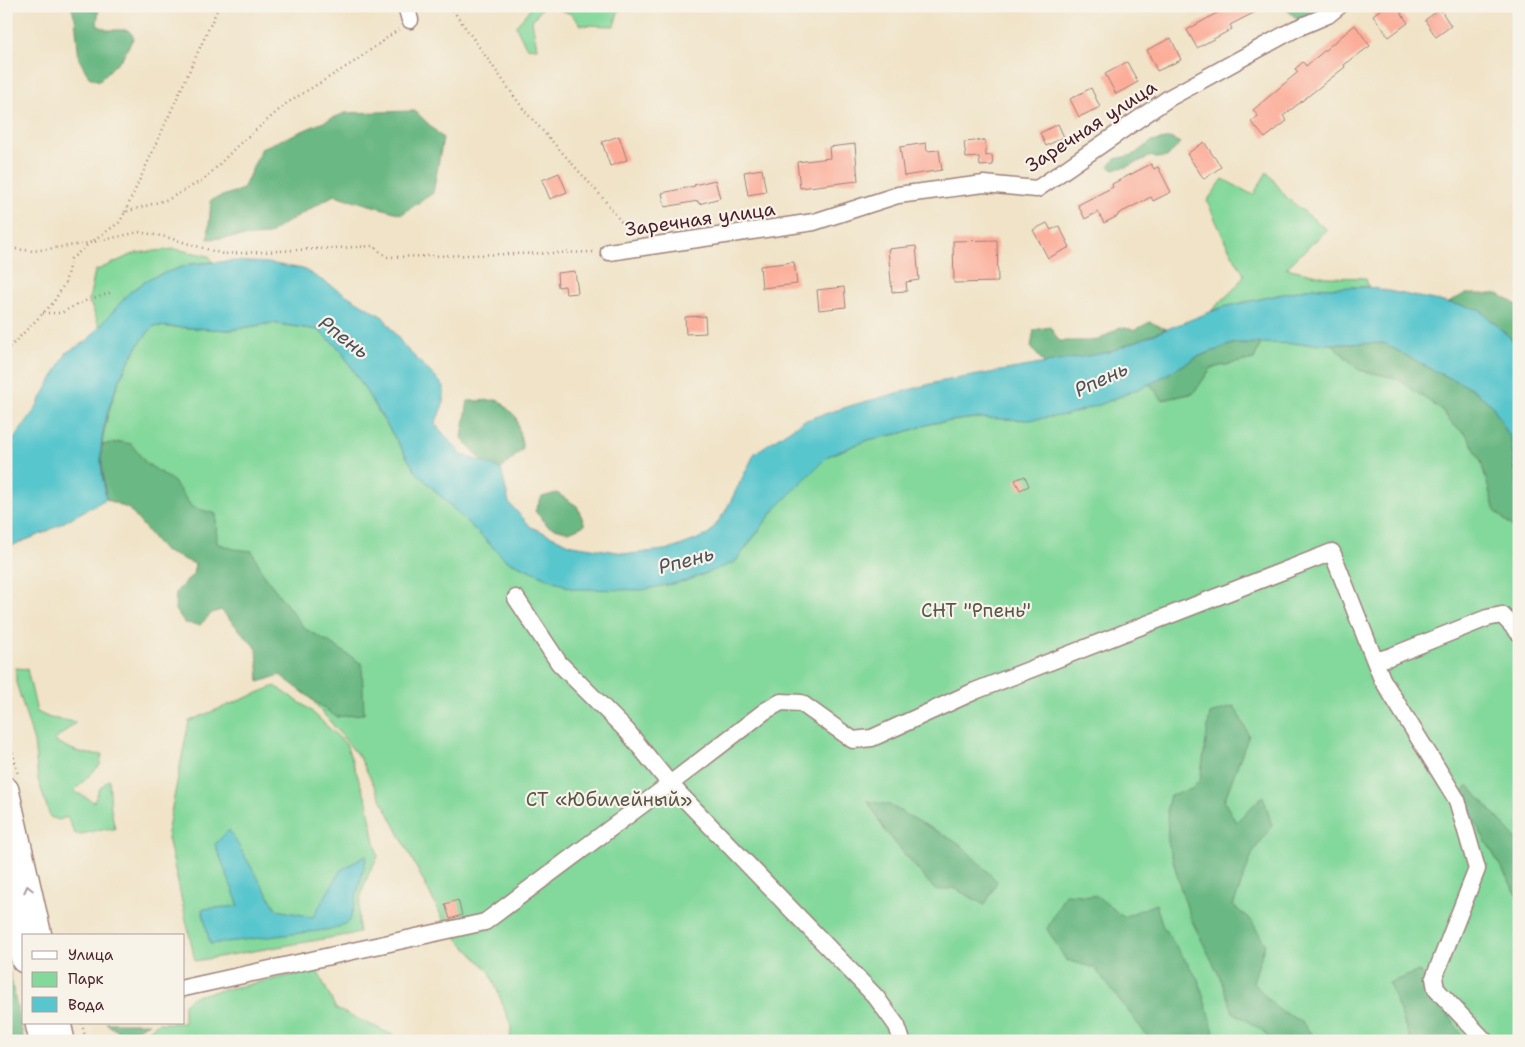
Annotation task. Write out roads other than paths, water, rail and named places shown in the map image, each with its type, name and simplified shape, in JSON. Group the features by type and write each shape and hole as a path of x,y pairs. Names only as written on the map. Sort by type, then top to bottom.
{"highway":[{"path":"6,790 39,934"},
{"path":"6,880 22,951"},
{"path":"38,1024 42,1041"},
{"path":"58,1024 62,1041"}],"street":[{"name":"Заречная улица","path":"609,252 814,222 898,195 984,184 1037,189 1169,98 1296,29 1328,15 1339,6"},
{"path":"185,988 485,922 765,711 781,702 801,703 853,740 872,738 975,691 1332,552 1382,679 1457,800 1477,869 1434,978 1436,989 1485,1041"},
{"path":"516,598 559,663 627,731 670,784 876,998 897,1026 902,1041"},
{"path":"1375,661 1390,657 1487,618 1502,615 1519,634"}],"water":[{"name":"Рпень","path":"235,261 268,263 303,269 383,317 404,346 444,386 444,402 435,424 462,455 501,469 509,503 531,527 572,545 630,554 672,549 708,535 725,512 755,453 803,421 938,382 1109,352 1223,307 1311,288 1368,287 1479,309 1519,346 1519,497 1511,439 1492,405 1471,388 1431,369 1384,343 1235,343 1197,357 1150,384 1099,405 1066,415 1029,420 976,418 933,423 902,433 868,440 828,456 775,509 735,562 686,581 642,590 573,589 506,560 416,472 340,349 318,330 272,323 230,330 154,326 134,352 125,369 105,424 101,457 106,499 46,532 6,548 6,450 34,411 67,352 87,341 130,292 150,278 191,264"},
{"path":"229,830 277,910 313,917 341,870 367,855 350,921 334,929 210,944 202,909 239,906 215,844"}],"park label":[{"name":"СНТ \"Рпень\"","path":"976,610"},
{"name":"СТ «Юбилейный»","path":"609,799"}]}
